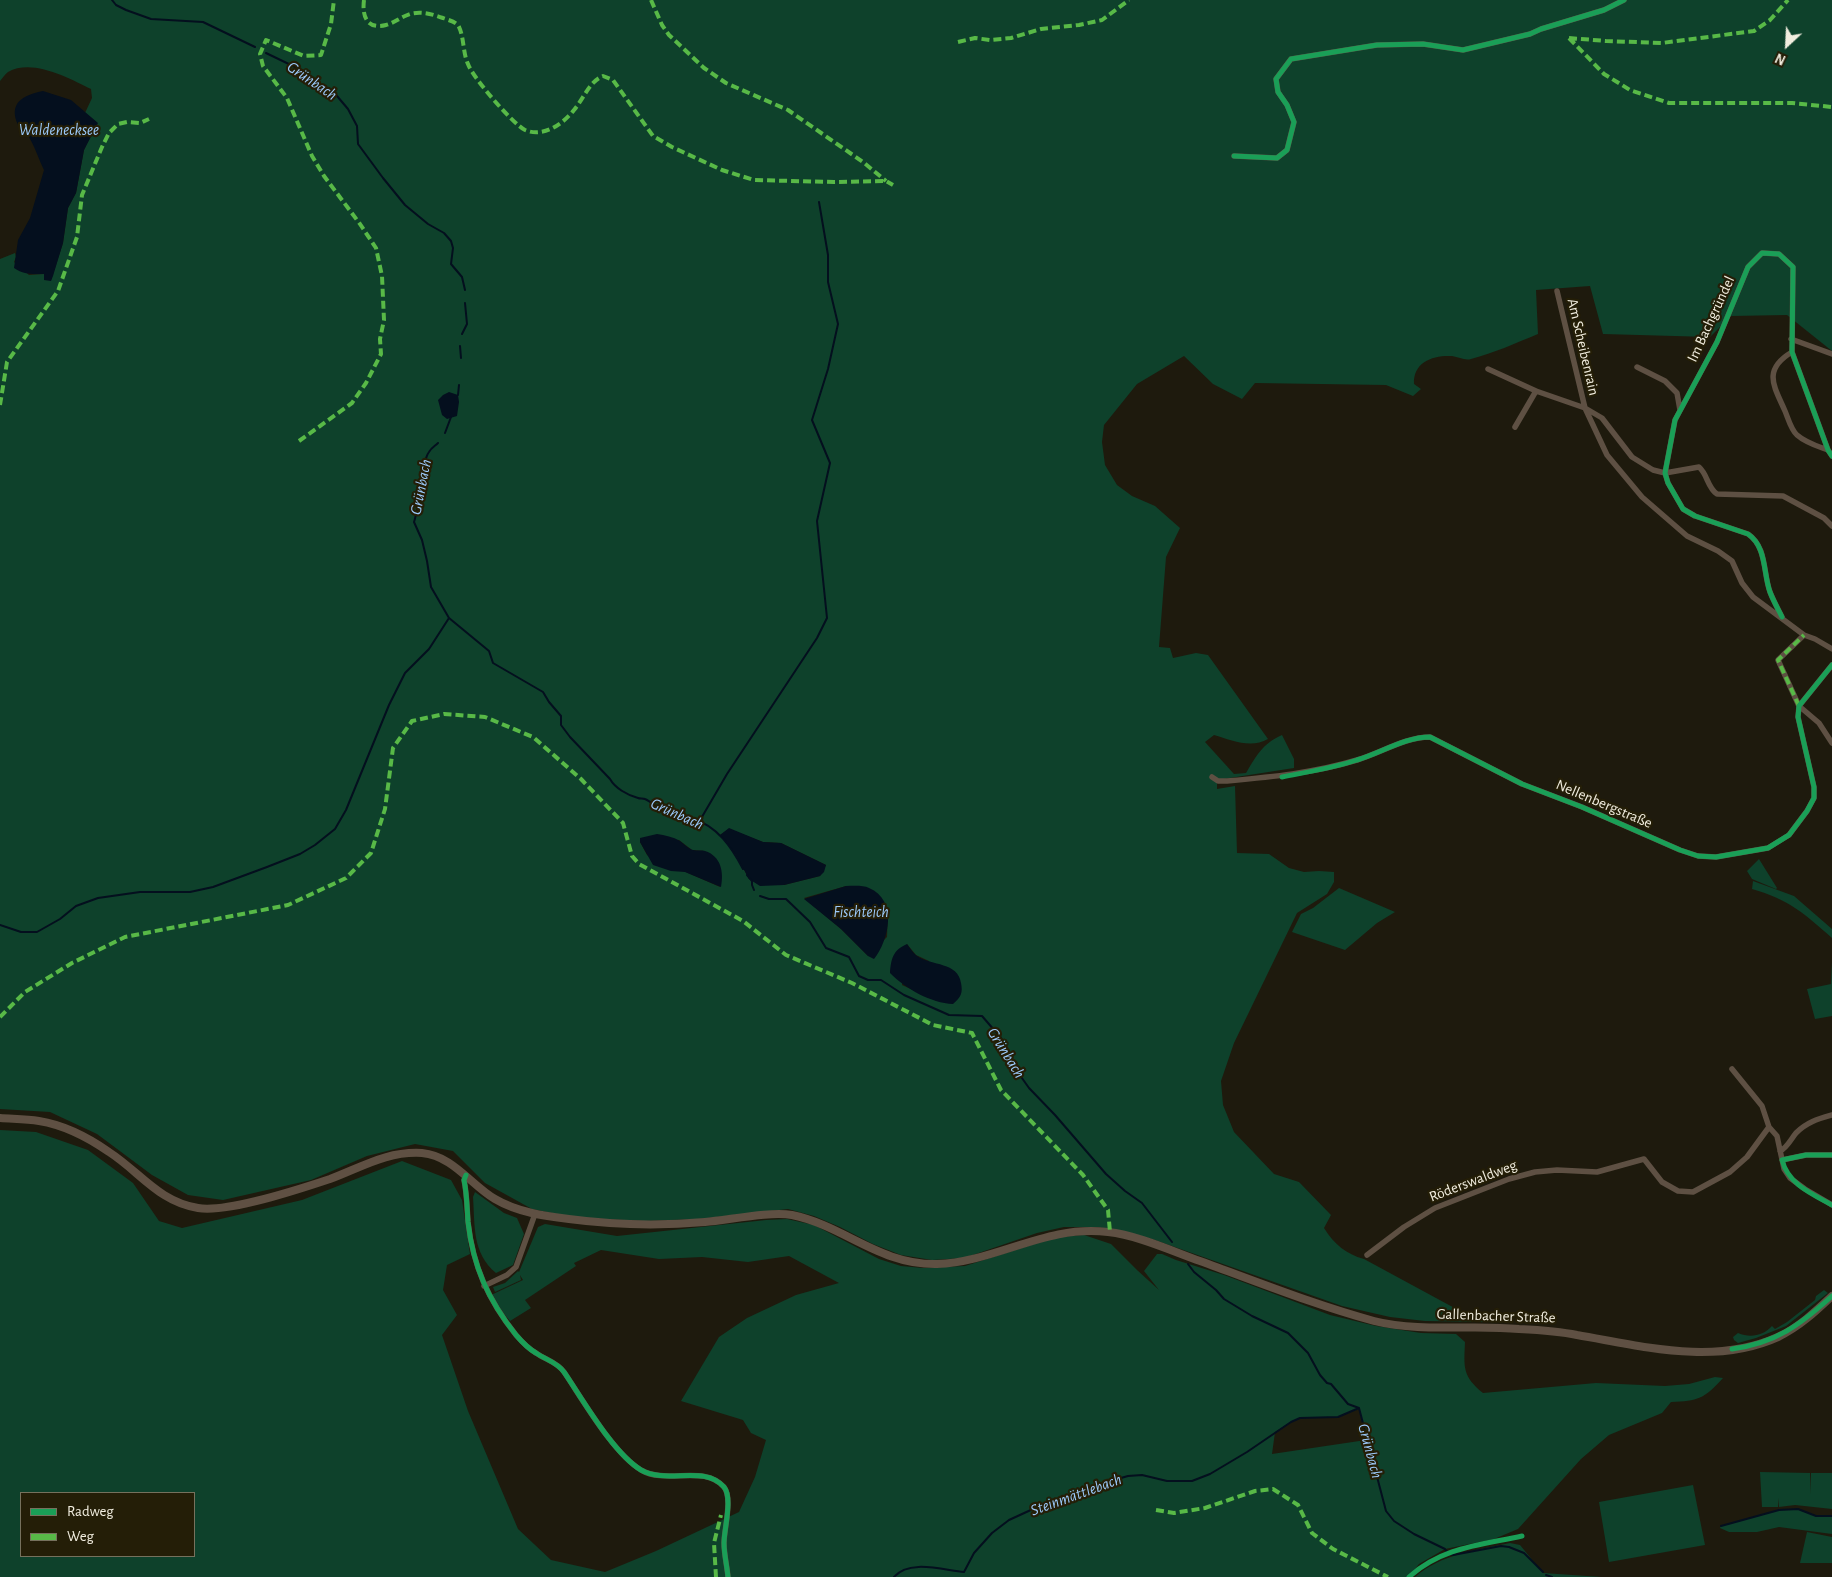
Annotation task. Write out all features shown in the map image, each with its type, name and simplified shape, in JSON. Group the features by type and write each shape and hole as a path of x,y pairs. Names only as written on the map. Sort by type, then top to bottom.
{"main road":[{"name":"Gallenbacher Straße","path":"0,1118 40,1121 82,1135 110,1152 160,1194 178,1203 204,1209 224,1208 281,1194 329,1179 388,1155 428,1154 450,1163 496,1199 535,1214 604,1223 643,1225 700,1223 785,1214 815,1221 872,1250 900,1260 932,1264 963,1262 1049,1235 1084,1231 1110,1232 1156,1245 1292,1295 1381,1322 1421,1328 1506,1327 1570,1334 1638,1346 1709,1352 1764,1342 1804,1321 1832,1296"}],"street":[{"path":"1234,156 1277,158 1287,150 1294,122 1287,105 1278,92 1276,78 1291,59 1377,46 1423,44 1463,50 1530,34 1604,10 1624,0"},
{"name":"Im Bachgründel","path":"1665,473 1675,420 1716,342 1748,268 1762,253 1779,254 1793,267 1792,339"},
{"name":"Am Scheibenrain","path":"1557,291 1585,408 1607,455 1642,497 1687,536 1718,551 1732,561 1742,584 1753,597 1804,635 1832,649"},
{"path":"1830,453 1792,352 1792,339 1832,354"},
{"path":"1792,352 1783,357 1775,367 1772,383 1795,433 1808,443 1830,453"},
{"path":"1637,367 1665,381 1677,393 1680,410"},
{"path":"1488,369 1536,391 1585,408 1602,418 1632,457 1653,470 1665,473 1699,467 1704,472 1710,489 1717,494 1783,496 1832,521"},
{"path":"1515,427 1536,391"},
{"path":"1665,473 1668,483 1683,509 1696,516 1755,538 1760,546 1769,591 1782,617"},
{"path":"1824,518 1832,526"},
{"path":"1804,635 1778,660 1799,706 1819,723 1832,743"},
{"path":"1799,706 1832,665"},
{"name":"Nellenbergstraße","path":"1212,777 1218,781 1227,781 1308,772 1356,760 1416,737 1430,737 1522,784 1582,807 1680,850 1698,856 1716,857 1768,848 1789,835 1807,811 1814,798 1814,787 1798,717 1799,706"},
{"path":"1732,1069 1762,1106 1769,1127 1777,1136 1784,1169 1790,1178 1805,1190 1832,1205"},
{"path":"1780,1151 1784,1150 1797,1132 1808,1123 1832,1115"},
{"name":"Röderswaldweg","path":"1367,1255 1404,1227 1435,1208 1509,1179 1535,1172 1557,1170 1597,1172 1644,1159 1662,1182 1678,1191 1693,1192 1730,1172 1747,1157 1769,1127"},
{"path":"1782,1160 1806,1155 1832,1154"},
{"path":"466,1176 464,1180 468,1222 474,1258 492,1303 517,1336 535,1353 560,1366 615,1446 639,1468 648,1474 664,1477 694,1475 704,1477 718,1482 725,1489 728,1508 724,1544 728,1577"},
{"path":"484,1286 507,1275 516,1267 535,1214"}],"green space":[{"path":"0,0 1832,0 1832,351 1787,315 1731,316 1710,337 1603,334 1590,286 1536,290 1538,334 1497,351 1471,359 1466,360 1445,356 1426,361 1417,370 1414,384 1421,389 1413,396 1386,385 1255,383 1242,399 1213,384 1184,356 1137,384 1104,425 1102,442 1105,465 1117,485 1132,496 1155,506 1180,528 1166,557 1159,647 1170,648 1173,658 1196,653 1208,655 1268,739 1261,742 1248,743 1214,735 1205,742 1234,774 1246,773 1265,746 1282,735 1294,759 1294,768 1217,780 1217,789 1235,786 1237,853 1269,854 1289,868 1304,872 1334,872 1334,882 1327,894 1297,913 1234,1043 1221,1081 1223,1105 1234,1132 1274,1174 1299,1182 1331,1215 1324,1228 1341,1248 1460,1311 1494,1320 1490,1322 1425,1321 1390,1317 1342,1306 1155,1240 1127,1232 1097,1227 1064,1227 1037,1233 964,1258 932,1260 901,1255 814,1216 788,1209 699,1219 644,1221 567,1216 532,1209 485,1183 453,1151 415,1144 367,1156 311,1180 223,1200 188,1195 152,1175 97,1134 50,1112 0,1109 0,259 15,253 14,262 29,275 44,274 51,280 63,243 68,208 76,193 84,150 97,123 85,113 92,98 91,89 61,75 39,68 28,67 8,72 0,81","holes":["729,829 763,842 781,843 826,865 820,876 784,885 749,879 736,855 720,835","640,838 679,840 692,850 705,851 720,887 647,855 640,842","846,886 888,909 887,937 868,956 841,929 804,898","907,944 916,955 929,961 937,1001 902,985"]},
{"path":"1759,859 1776,889 1752,879 1747,871"},
{"path":"1753,881 1794,896 1832,929 1832,938 1795,908 1765,893 1752,889"},
{"path":"1339,888 1395,912 1377,923 1345,950 1292,932 1301,914 1313,908"},
{"path":"1832,962 1832,1016 1815,1019 1807,989 1831,984"},
{"path":"0,1130 36,1132 88,1150 133,1183 159,1221 182,1228 302,1200 402,1161 451,1180 462,1200 470,1254 447,1265 443,1290 457,1315 442,1335 468,1411 518,1529 551,1560 605,1572 656,1551 739,1512 755,1477 766,1440 751,1433 743,1420 681,1401 719,1337 747,1318 796,1295 839,1283 789,1256 748,1262 702,1257 659,1259 601,1250 574,1263 576,1266 525,1300 531,1308 510,1321 496,1305 491,1295 523,1280 520,1275 521,1280 495,1292 493,1287 505,1283 519,1272 538,1227 545,1224 617,1236 787,1219 814,1225 879,1259 901,1266 923,1268 965,1266 1059,1237 1084,1235 1111,1244 1159,1290 1144,1271 1157,1254 1162,1254 1330,1315 1376,1326 1421,1333 1456,1334 1465,1342 1465,1365 1468,1376 1483,1393 1596,1383 1665,1386 1689,1384 1715,1377 1723,1378 1700,1398 1671,1402 1662,1413 1609,1435 1581,1459 1518,1529 1494,1539 1445,1549 1419,1564 1410,1575 1412,1577 0,1577","holes":["1359,1409 1366,1440 1272,1454 1275,1432 1291,1422 1300,1418 1338,1417"]},
{"path":"475,1192 504,1213 517,1218 524,1234 513,1265 496,1273 483,1257 476,1238 473,1197"},
{"path":"1824,1290 1828,1293 1786,1326 1738,1343 1734,1340 1733,1337 1738,1333 1752,1336 1765,1332 1772,1326 1775,1329 1815,1300 1816,1296"},
{"path":"1760,1472 1810,1473 1810,1494 1811,1473 1832,1473 1832,1509 1795,1505 1779,1507 1778,1498 1778,1507 1762,1507"},
{"path":"1693,1485 1705,1545 1609,1562 1599,1502"},
{"path":"1798,1509 1816,1516 1832,1516 1832,1534 1779,1527 1757,1532 1729,1532 1720,1528 1721,1526 1779,1510"},
{"path":"1807,1532 1832,1537 1832,1563 1800,1563"},
{"path":"1510,1543 1520,1545 1543,1573 1602,1577 1415,1577 1425,1569 1448,1558"}],"water":[{"name":"Waldenecksee","path":"43,91 71,100 98,123 84,150 76,193 68,208 63,243 51,281 44,280 44,274 25,273 14,268 18,240 30,218 44,170 29,137 18,125 15,111 19,101 29,95"},
{"path":"449,392 458,395 459,402 457,416 447,419 442,415 438,400"},
{"name":"Fischteich","path":"729,828 763,842 781,843 826,865 824,872 820,876 784,885 760,886 749,879 736,855 720,835"},
{"path":"657,834 675,838 688,848 705,851 715,857 721,870 721,887 685,872 671,871 653,865 640,842 640,838"},
{"name":"Fischteich","path":"846,886 869,888 884,901 888,921 887,931 884,942 874,959 868,956 841,929 804,899"},
{"name":"Fischteich","path":"907,944 917,956 944,965 955,971 959,976 962,990 960,997 953,1004 936,1001 919,994 890,973 891,963 896,952"}],"waterway":[{"name":"Grünbach","path":"112,0 116,5 126,10 151,19 203,22 255,47"},
{"name":"Grünbach","path":"266,53 295,67 337,96 348,109 357,126 358,144 383,178 405,205 428,224 444,233 451,241 453,248 451,264 462,277 465,290"},
{"path":"699,822 727,774 817,638 827,618 817,521 830,463 812,420 828,369 838,324 828,282 828,255 819,202"},
{"name":"Grünbach","path":"462,334 467,324 465,303"},
{"name":"Grünbach","path":"460,346 461,358"},
{"name":"Grünbach","path":"458,395 459,385"},
{"name":"Grünbach","path":"445,433 451,417"},
{"name":"Grünbach","path":"438,443 426,457 414,522 422,540 431,587 449,618 489,651 493,663 543,692 561,716 561,725 570,737 618,788 630,795 648,800 665,812 692,819 709,826 723,838 743,869"},
{"path":"0,925 21,932 37,932 60,919 76,906 98,898 140,892 190,892 213,887 300,854 315,845 335,829 346,810 389,705 405,673 429,649 449,618"},
{"name":"Grünbach","path":"747,875 752,881 754,890"},
{"name":"Grünbach","path":"760,896 769,899 786,899 810,922 826,948 849,957 859,976 868,980 881,980 904,995 949,1015 982,1016 1001,1038 1012,1064 1029,1088 1106,1174 1142,1203 1172,1242"},
{"name":"Grünbach","path":"1188,1264 1194,1272 1224,1299 1252,1316 1288,1333 1308,1353 1320,1375 1327,1383 1331,1384 1348,1404 1359,1408 1386,1511 1394,1521 1453,1555 1501,1546 1509,1547 1524,1553 1543,1572"},
{"name":"Steinmättlebach","path":"894,1577 908,1568 917,1567 964,1572 974,1553 992,1533 1009,1520 1033,1509 1057,1500 1077,1496 1107,1482 1128,1476 1142,1475 1167,1481 1192,1481 1210,1474 1300,1418 1338,1417 1359,1408"},
{"name":"Grünbach","path":"1721,1526 1779,1510 1798,1509 1816,1516 1832,1516"},
{"name":"Grünbach","path":"1546,1575 1552,1577"}],"marked path":[{"path":"299,441 352,403 366,383 381,354 380,339 384,320 382,276 376,248 324,176 312,156 287,98 263,66 260,54 266,40 304,56 321,55 331,24 334,0"},
{"path":"364,0 365,16 374,25 386,25 410,14 418,13 435,15 456,24 461,31 466,60 471,71 503,110 525,130 532,132 546,131 558,125 574,110 594,82 603,76 613,80 653,136 722,170 754,180 886,181 893,185"},
{"path":"651,0 662,25 669,35 704,68 726,83 788,110 863,162 886,181"},
{"path":"958,42 975,38 990,40 1011,38 1041,29 1079,25 1102,20 1129,0"},
{"path":"1569,38 1662,43 1754,31 1770,20 1788,0"},
{"path":"1569,38 1604,74 1630,90 1669,103 1792,103 1832,107"},
{"path":"0,405 7,362 58,291 77,237 82,195 109,133 118,124 127,122 140,123 149,119"},
{"path":"1799,706 1778,660 1804,635"},
{"path":"0,1017 25,992 72,963 125,937 288,905 346,878 371,853 385,809 393,748 412,721 444,714 485,717 533,737 581,779 623,823 632,856 639,864 743,921 786,955 852,983 933,1025 972,1033 1001,1090 1083,1175 1108,1210 1110,1232"},
{"path":"1156,1510 1174,1513 1205,1508 1255,1491 1273,1489 1298,1505 1312,1533 1333,1549 1388,1577"},
{"path":"716,1577 714,1543 721,1515"}],"cycle path":[{"path":"1234,156 1277,158 1287,150 1294,122 1287,105 1278,92 1276,79 1291,59 1377,45 1423,44 1463,50 1530,34 1604,10 1624,0"},
{"path":"1782,617 1770,592 1764,561 1754,539 1748,534 1695,516 1683,509 1668,483 1665,473 1675,420 1717,342 1748,267 1762,253 1779,254 1793,267 1792,352 1828,450 1832,456"},
{"path":"1282,777 1339,765 1366,757 1402,742 1430,737 1522,784 1698,856 1716,857 1768,848 1789,835 1814,798 1814,787 1798,717 1799,706 1832,665"},
{"path":"1832,1155 1806,1155 1782,1160 1795,1182 1832,1205"},
{"path":"466,1175 464,1180 470,1238 483,1282 497,1309 516,1335 526,1345 555,1363 564,1372 609,1439 630,1462 651,1474 662,1476 696,1475 716,1480 724,1487 728,1498 724,1543 728,1577"},
{"path":"1732,1349 1775,1337 1798,1324 1832,1296"},
{"path":"1409,1577 1422,1567 1448,1553 1522,1536"}]}
